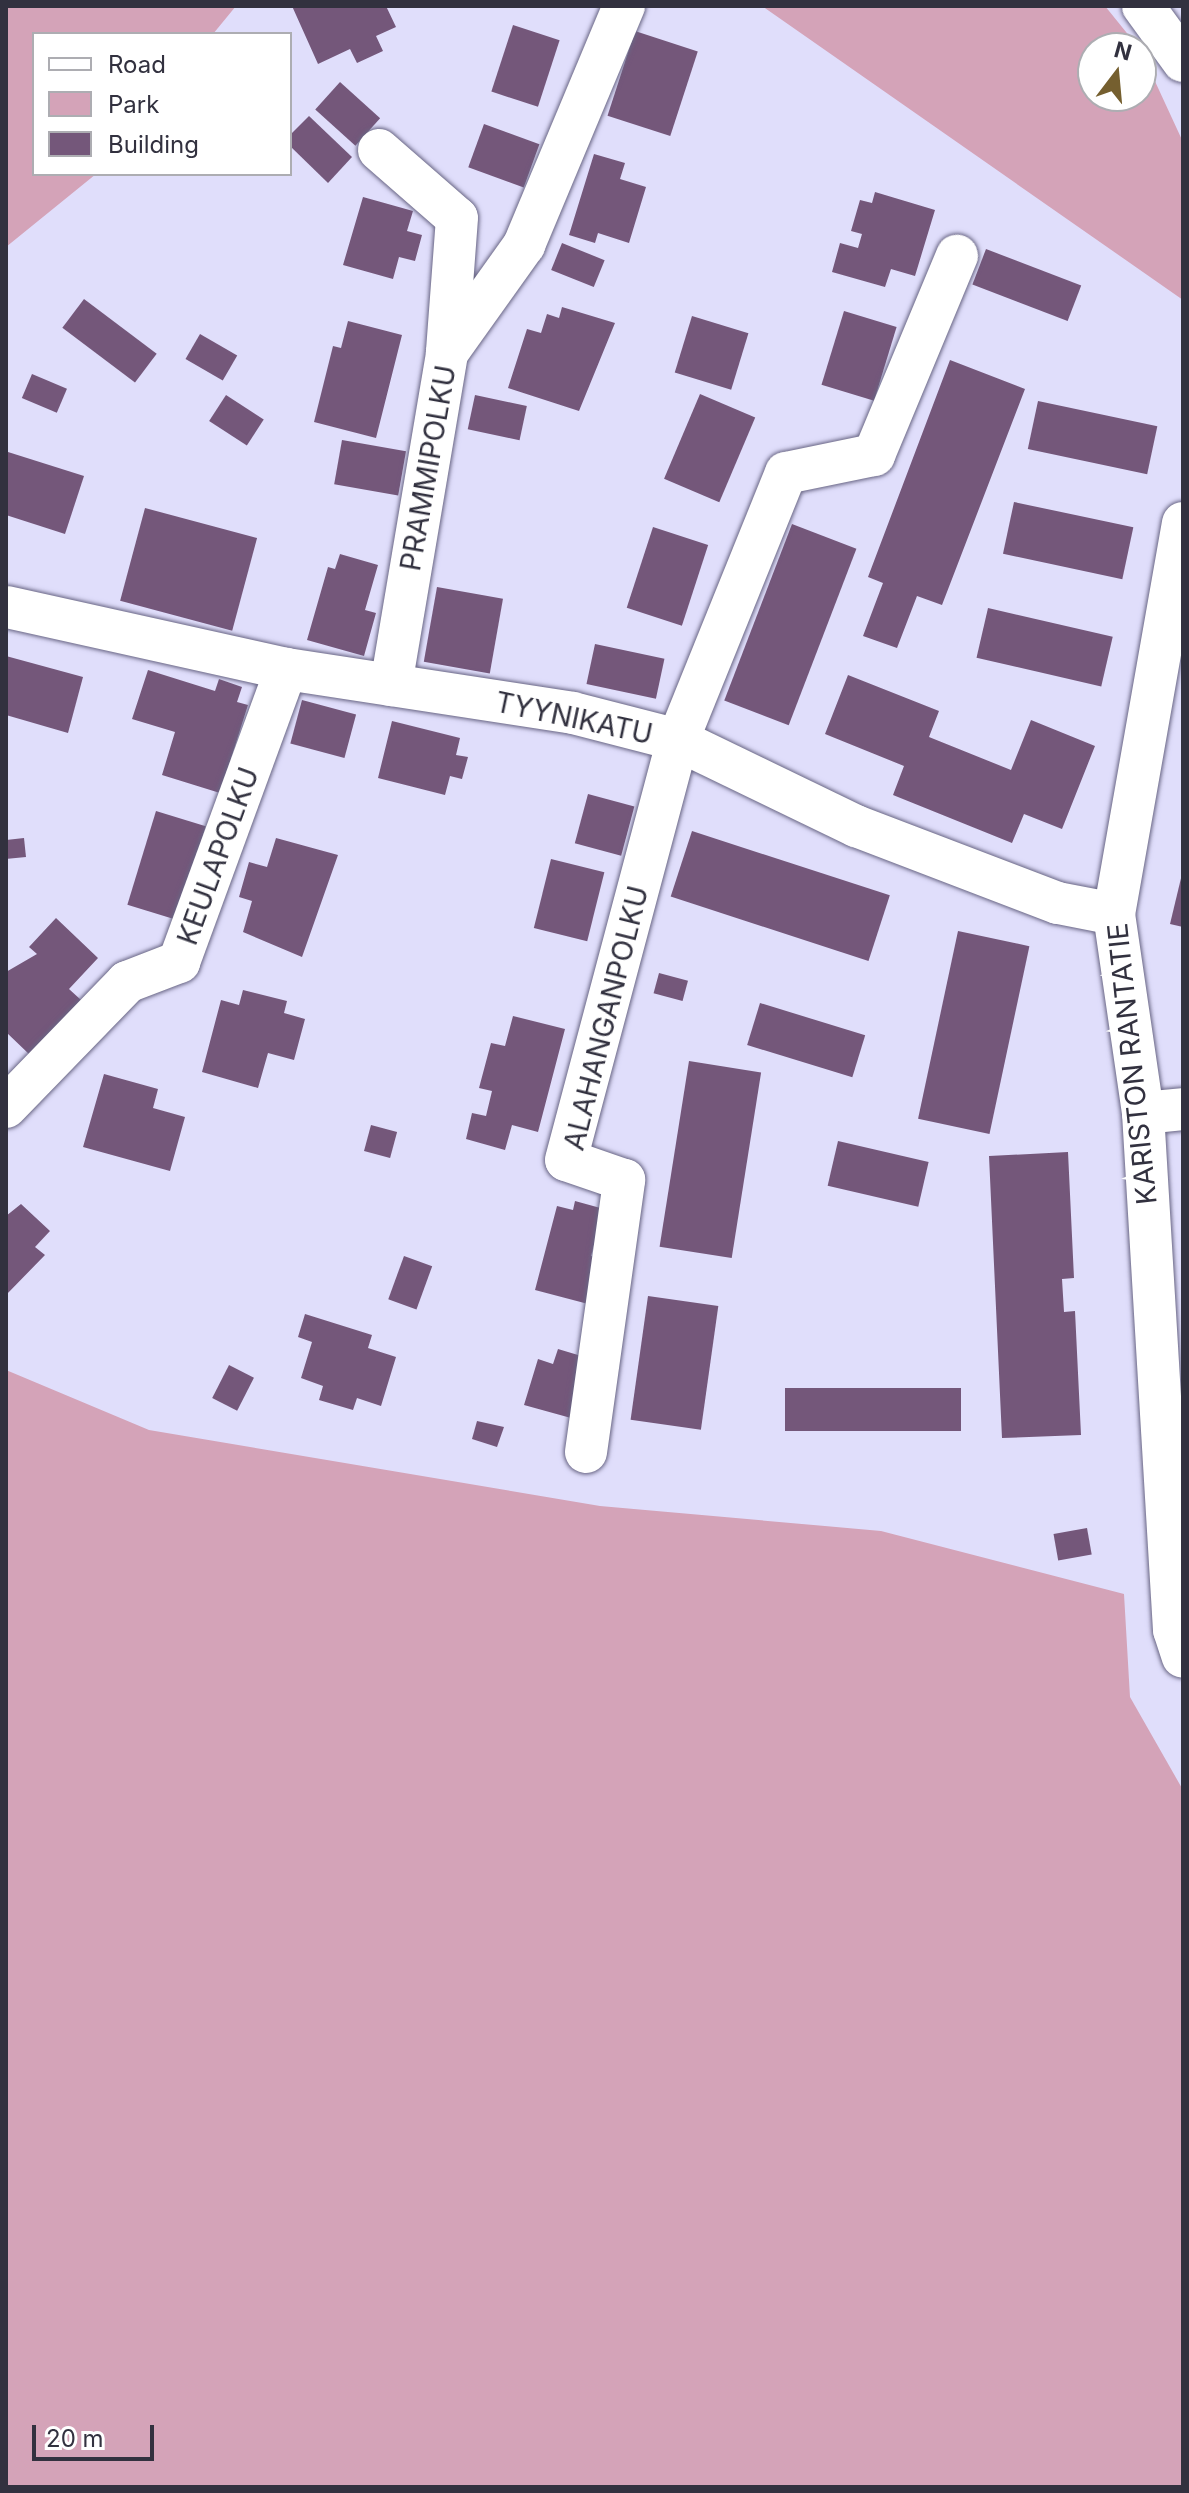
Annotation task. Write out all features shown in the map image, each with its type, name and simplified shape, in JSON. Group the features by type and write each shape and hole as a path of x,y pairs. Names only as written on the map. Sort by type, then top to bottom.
{"street":[{"name":"PRAMMIPOLKU","path":"391,685 447,353 524,245 624,6"},
{"path":"1143,6 1183,61"},
{"path":"379,150 457,218 447,353"},
{"path":"678,740 786,473 874,455 957,256"},
{"name":"KARISTON RANTATIE","path":"1183,523 1114,914 1163,1111 1174,1630 1183,1657"},
{"name":"TYYNIKATU","path":"7,607 286,669 573,713 678,740 856,826 1058,903 1114,914"},
{"name":"KEULAPOLKU","path":"6,1107 127,982 179,962 286,669"},
{"name":"ALAHANGANPOLKU","path":"586,1452 624,1180 566,1160 678,740"}],"green space":[{"path":"6,6 236,6 215,32 32,32 32,176 94,176 6,247"},
{"path":"762,6 1105,6 1126,32 1077,32 1077,112 1157,112 1157,86 1183,142 1183,300"},
{"path":"6,1370 149,1430 600,1506 881,1531 1124,1594 1130,1697 1183,1790 1183,2487 6,2487"}],"building":[{"path":"292,6 386,6 396,27 376,36 383,51 357,63 350,49 318,64"},
{"path":"513,25 560,40 538,107 491,92"},
{"path":"635,31 698,51 670,136 607,116"},
{"path":"340,82 380,118 355,146 315,109"},
{"path":"309,116 352,157 328,183 292,148 292,133"},
{"path":"484,124 539,144 524,187 468,167"},
{"path":"594,154 625,163 620,179 646,187 629,243 598,233 595,243 569,235"},
{"path":"875,192 935,210 915,276 891,269 885,287 832,272 840,243 858,248 862,234 851,231 860,200 872,203"},
{"path":"363,197 413,211 407,231 422,235 415,261 399,257 393,279 343,265"},
{"path":"562,243 605,260 594,287 551,270"},
{"path":"986,249 1081,286 1068,321 972,284"},
{"path":"84,299 157,354 135,383 62,328"},
{"path":"562,307 615,323 579,411 508,388 527,329 541,333 547,314 559,318"},
{"path":"844,311 897,327 874,401 821,385"},
{"path":"692,316 748,333 731,390 675,372"},
{"path":"348,321 402,335 376,438 314,422 333,346 341,348"},
{"path":"200,334 237,356 223,381 186,359"},
{"path":"950,360 1025,389 942,605 917,596 897,648 863,636 883,583 868,577"},
{"path":"32,374 67,389 57,413 22,398"},
{"path":"700,394 755,417 719,502 664,479"},
{"path":"226,395 264,420 247,446 209,421"},
{"path":"475,395 527,406 520,440 468,429"},
{"path":"1038,401 1157,426 1147,474 1028,449"},
{"path":"342,440 406,451 398,496 334,484"},
{"path":"8,452 84,476 65,534 6,515"},
{"path":"1014,502 1133,527 1122,579 1003,554"},
{"path":"145,508 257,538 232,631 120,601"},
{"path":"792,524 856,549 789,725 724,700"},
{"path":"653,527 708,545 682,626 627,608"},
{"path":"340,554 378,565 365,610 376,613 364,656 307,640 328,567 335,569"},
{"path":"437,587 503,599 490,673 424,662"},
{"path":"988,608 1113,637 1101,686 977,658"},
{"path":"595,644 664,659 656,699 586,684"},
{"path":"6,656 83,677 68,733 6,715"},
{"path":"148,670 215,691 219,679 242,687 237,702 248,705 220,793 162,775 175,732 132,719"},
{"path":"848,675 939,711 929,737 1011,770 1031,720 1095,746 1062,829 1024,814 1012,843 893,795 904,766 825,734"},
{"path":"302,700 356,714 344,758 290,743"},
{"path":"392,721 460,738 456,755 468,757 462,779 450,776 445,795 378,778"},
{"path":"588,794 634,806 621,856 575,843"},
{"path":"156,811 206,826 177,920 127,905"},
{"path":"692,831 890,895 868,961 671,897"},
{"path":"24,838 26,857 8,859 6,840"},
{"path":"276,838 338,855 302,957 243,932 252,901 239,897 249,862 267,867"},
{"path":"551,859 604,872 587,941 534,928"},
{"path":"1183,875 1183,927 1170,924"},
{"path":"56,918 98,958 69,989 81,1000 30,1055 6,1032 6,972 37,954 29,947"},
{"path":"958,931 1029,946 989,1134 918,1119"},
{"path":"659,973 688,981 683,1001 654,993"},
{"path":"243,990 287,1001 284,1013 305,1019 294,1060 268,1053 258,1088 202,1072 221,1000 239,1005"},
{"path":"760,1003 865,1035 852,1077 747,1045"},
{"path":"513,1016 565,1029 538,1132 512,1125 505,1150 466,1139 472,1113 486,1116 492,1091 479,1088 491,1043 505,1046"},
{"path":"689,1061 761,1072 732,1258 660,1247"},
{"path":"104,1074 158,1089 153,1108 185,1117 170,1171 83,1147"},
{"path":"371,1125 397,1132 390,1158 364,1151"},
{"path":"838,1141 929,1162 918,1207 828,1186"},
{"path":"1068,1152 1074,1278 1062,1279 1064,1312 1075,1311 1081,1435 1002,1438 989,1156"},
{"path":"575,1201 604,1209 591,1256 605,1259 592,1305 535,1290 557,1206 573,1210"},
{"path":"21,1204 50,1231 35,1247 45,1255 6,1295 6,1216"},
{"path":"404,1256 432,1266 416,1309 388,1299"},
{"path":"648,1296 718,1306 701,1430 631,1420"},
{"path":"305,1314 372,1335 368,1348 396,1357 381,1406 357,1398 353,1410 319,1400 323,1386 301,1378 312,1342 298,1337"},
{"path":"558,1349 588,1358 571,1418 524,1405 538,1359 553,1364"},
{"path":"229,1365 254,1378 237,1411 212,1398"},
{"path":"785,1388 961,1388 961,1431 785,1431"},
{"path":"477,1421 504,1427 497,1447 472,1439"},
{"path":"1087,1528 1092,1555 1058,1560 1054,1534"}]}
